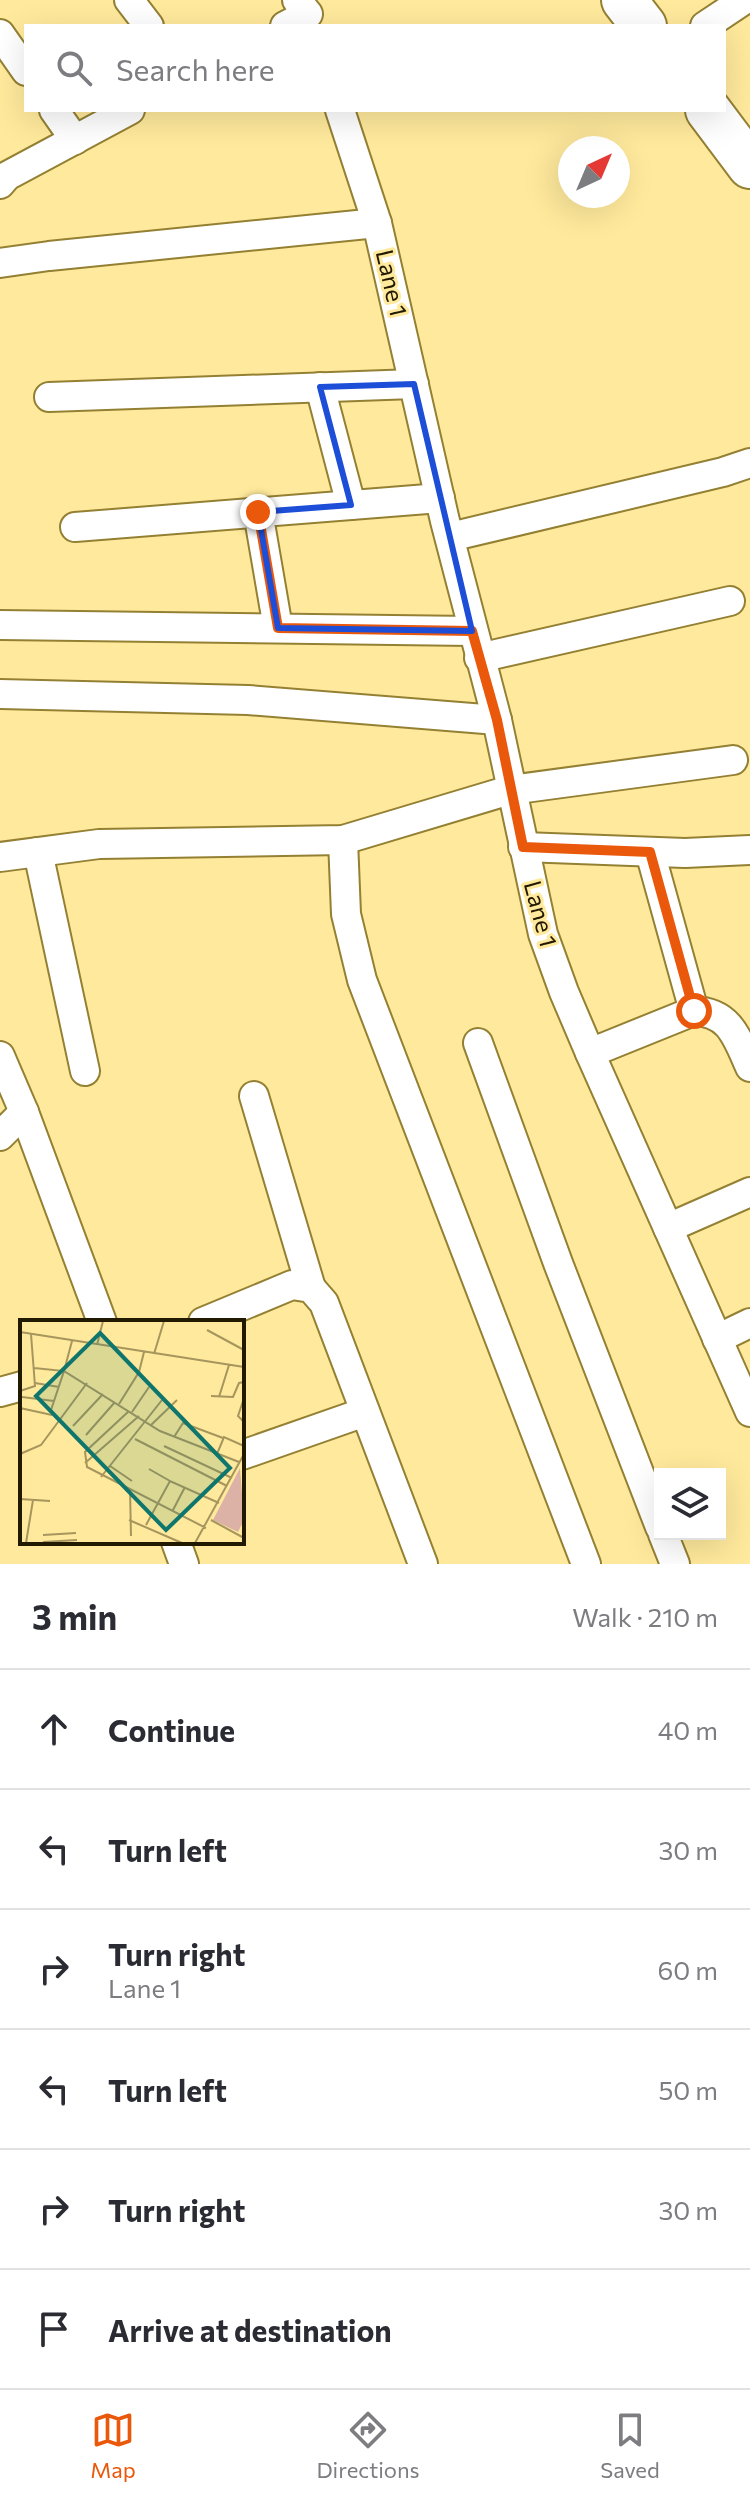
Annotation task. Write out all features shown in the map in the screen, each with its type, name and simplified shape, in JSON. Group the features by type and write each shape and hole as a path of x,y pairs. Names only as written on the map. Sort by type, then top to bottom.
{"highway":[{"path":"624,0 642,24"},
{"path":"710,112 750,166"}],"street":[{"path":"129,0 147,24"},
{"path":"708,24 744,0"},
{"path":"0,34 24,68"},
{"path":"55,112 75,140"},
{"path":"0,184 7,176 126,112"},
{"name":"Lane 1","path":"341,112 377,223 440,498 497,720 543,934 590,1053 749,1405"},
{"path":"0,263 377,223"},
{"path":"49,397 414,384"},
{"path":"320,387 351,505"},
{"path":"450,537 750,463"},
{"path":"75,527 440,498"},
{"path":"258,512 278,628"},
{"path":"0,625 278,628 476,645 730,601"},
{"path":"0,694 248,700 497,720"},
{"path":"0,857 99,844 343,840 510,790 733,760"},
{"path":"343,840 346,914 362,980 586,1564"},
{"path":"523,847 650,852 750,850"},
{"path":"38,852 85,1071"},
{"path":"650,852 694,1011"},
{"path":"590,1053 694,1011 711,1011 725,1021 736,1036 750,1067"},
{"path":"478,1043 558,1263 654,1511"},
{"path":"0,1056 101,1320"},
{"path":"254,1096 311,1288 324,1303 423,1564"},
{"path":"0,1136 24,1112"},
{"path":"668,1228 750,1192"},
{"path":"208,1320 292,1285 311,1288"},
{"path":"717,1339 750,1323"},
{"path":"0,1392 20,1387"},
{"path":"244,1454 365,1412"},
{"path":"665,1540 675,1564"},
{"path":"177,1544 184,1564"}],"highlighted area":[{"path":"414,384 472,631 278,628 258,512 351,505 320,387"}],"route":[{"path":"258,512 278,628 472,631 497,720 523,847 650,852 694,1011"}]}
